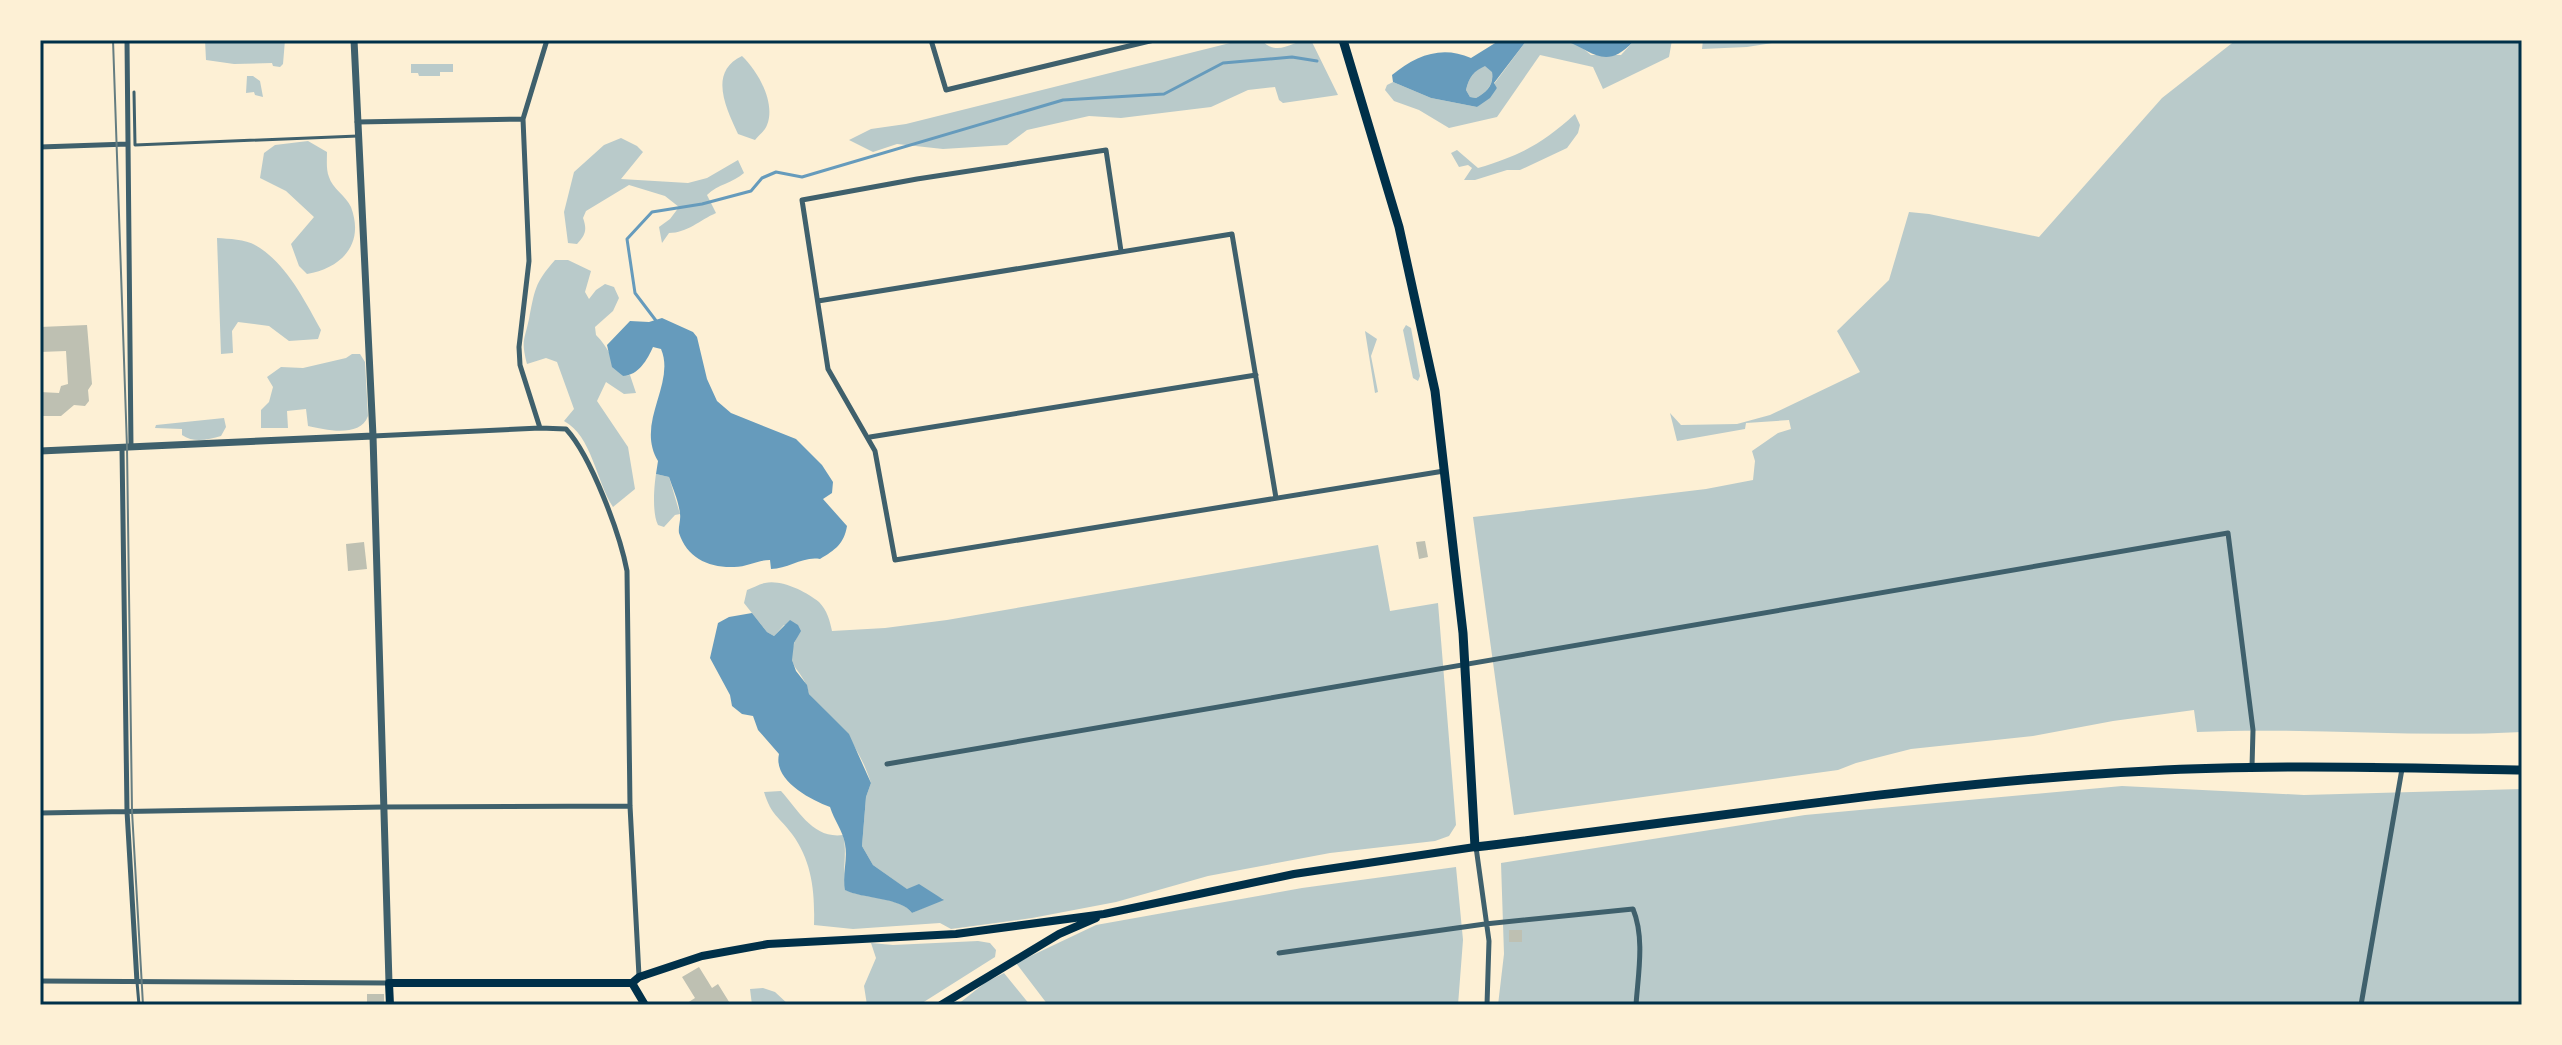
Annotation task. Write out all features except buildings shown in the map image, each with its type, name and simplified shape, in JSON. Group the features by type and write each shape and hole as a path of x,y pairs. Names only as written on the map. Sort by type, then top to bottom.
{"main road":[{"path":"1343,40 1399,227 1417,297 1435,391 1465,664 1475,847"},
{"path":"390,1005 389,983 636,980 702,956 768,944 956,934 1104,914 1294,874 1475,847 1968,787 2145,771 2252,767 2522,770"},
{"path":"941,1005 1059,934 1104,914"},
{"path":"636,980 641,1002"}],"street":[{"path":"127,40 131,447"},
{"path":"40,981 389,983 373,436 354,40"},
{"path":"540,428 520,365 519,347 529,261 523,119 547,40"},
{"path":"931,40 946,90 1154,40"},
{"path":"357,122 523,119"},
{"path":"40,147 128,144"},
{"path":"1121,251 1106,150 802,200 828,369 870,437 875,451 895,560 1445,470"},
{"path":"818,301 1232,234 1276,498"},
{"path":"870,437 1256,375"},
{"path":"40,451 566,429 573,437 610,514 622,546 628,595 636,980"},
{"path":"122,448 127,811 137,982"},
{"path":"887,764 2228,533 2253,730 2252,767"},
{"path":"2361,1005 2402,768"},
{"path":"40,813 630,806"},
{"path":"1475,847 1489,941 1487,1005"},
{"path":"1279,953 1485,924 1633,909 1637,919 1639,955 1636,1005"}],"lane":[{"path":"134,92 135,145 358,136"},
{"path":"137,982 139,1005"}],"shaded area":[{"path":"205,40 285,40 283,64 280,67 272,63 234,64 206,60"},
{"path":"1242,40 1261,40 1279,48 1311,40 1338,95 1283,103 1275,87 1248,90 1211,107 1121,118 1089,116 1027,130 1007,145 943,149 897,144 873,152 849,140 871,129 906,124"},
{"path":"1527,40 1564,40 1580,46 1591,55 1621,55 1633,42 1672,40 1669,57 1603,89 1593,67 1540,55 1497,117 1449,128 1419,110 1394,101 1385,90 1393,82 1431,98 1477,107 1497,88 1494,84"},
{"path":"1703,40 1790,40 1747,47 1702,49"},
{"path":"2236,40 2522,40 2522,732 2197,732 2194,710 2033,736 1911,749 1838,770 1514,815 1473,517 1706,489 1753,480 1755,461 1752,451 1778,433 1791,429 1789,420 1746,423 1745,429 1677,441 1670,413 1681,425 1737,424 1770,415 1860,372 1837,331 1889,280 1909,212 2039,237 2162,98"},
{"path":"742,56 764,88 769,107 766,127 755,140 738,134 723,91 725,71"},
{"path":"411,64 453,64 453,72 440,72 440,76 419,76 418,73 411,73"},
{"path":"1485,65 1492,71 1491,84 1480,96 1470,97 1466,90 1469,81"},
{"path":"247,76 260,81 263,97 254,92 246,93"},
{"path":"1575,114 1580,125 1567,148 1520,170 1464,180 1472,168 1468,165 1459,167 1451,153 1457,150 1478,168 1530,147"},
{"path":"621,138 643,152 621,179 688,183 707,178 738,160 744,173 707,195 716,213 688,229 669,233 662,243 659,227 679,207 665,196 629,185 586,211 583,218 584,235 577,244 568,243 564,212 574,172 604,145"},
{"path":"308,141 327,152 329,177 351,207 355,233 340,260 307,274 299,266 291,244 314,217 286,191 260,178 264,153 275,145"},
{"path":"217,238 250,243 279,265 295,285 321,330 318,339 289,341 269,326 238,322 232,331 233,353 221,354"},
{"path":"555,260 568,260 591,271 585,292 589,299 605,284 614,287 619,298 613,311 595,327 596,335 623,376 630,375 636,393 624,394 606,382 597,401 628,447 635,489 613,507 581,437 564,421 574,409 557,362 546,358 527,364 524,341 534,294"},
{"path":"1406,325 1411,328 1420,376 1418,381 1413,378 1403,330"},
{"path":"1365,331 1377,339 1371,356 1378,392 1375,393"},
{"path":"360,354 365,362 368,416 364,423 342,431 308,426 306,409 287,411 288,428 261,428 261,410 269,402 273,387 267,377 281,367 303,368"},
{"path":"224,418 226,427 221,436 206,440 186,438 182,435 182,429 155,428 156,425"},
{"path":"656,474 669,477 680,514 664,527 658,525 655,514"},
{"path":"1378,545 1390,611 1438,603 1456,825 1449,836 1435,841 1330,853 1208,876 1116,902 1032,918 951,929 940,923 853,929 814,925 813,889 804,855 773,811 764,792 781,791 815,828 823,833 843,835 846,890 899,904 912,913 943,899 908,890 873,865 862,846 866,797 871,783 866,768 846,734 809,694 794,666 792,653 800,631 784,625 774,636 767,632 744,603 747,590 771,582 801,591 822,605 832,631 885,628 947,620"},
{"path":"2122,786 2304,795 2522,789 2522,1005 1498,1005 1504,954 1501,863 1805,815"},
{"path":"1456,867 1463,940 1458,1005 1048,1005 1016,963 1096,925 1302,888"},
{"path":"871,943 893,945 990,943 996,950 995,957 919,1005 867,1005 864,986 876,958"},
{"path":"1004,973 1030,1005 957,1005 986,982"},
{"path":"763,988 775,992 789,1005 752,1005 750,989"}],"water":[{"path":"1500,40 1527,40 1494,83 1497,88 1490,98 1477,107 1431,98 1393,82 1392,75 1420,57 1450,52 1471,58","holes":["1485,66 1492,72 1492,81 1486,91 1476,98 1470,97 1466,90 1472,75"]},
{"path":"1564,40 1671,40 1633,42 1623,51 1607,57"},
{"path":"662,318 693,332 697,337 707,379 717,401 731,413 796,439 822,465 833,482 832,493 823,499 847,526 841,542 830,553 820,559 771,569 770,560 739,567 716,566 700,560 687,549 679,533 680,514 676,496 669,477 656,474 658,461 652,447 653,418 664,376 661,349 653,347 638,370 623,376 612,367 607,345 630,321 649,322"},
{"path":"752,613 774,636 790,620 801,631 794,643 792,660 796,671 807,685 809,694 849,734 871,783 866,797 862,846 873,865 907,889 919,884 944,900 912,913 899,904 845,890 845,844 830,807 803,794 787,780 781,772 779,754 758,730 753,716 742,714 732,706 730,695 710,658 718,623 729,617"}],"waterway":[{"path":"657,322 635,293 627,239 652,212 702,204 751,191 762,178 776,172 802,177 1063,100 1164,94 1223,63 1292,57 1317,61"}],"tram line":[{"path":"113,40 127,447 132,811 143,1005"}]}
